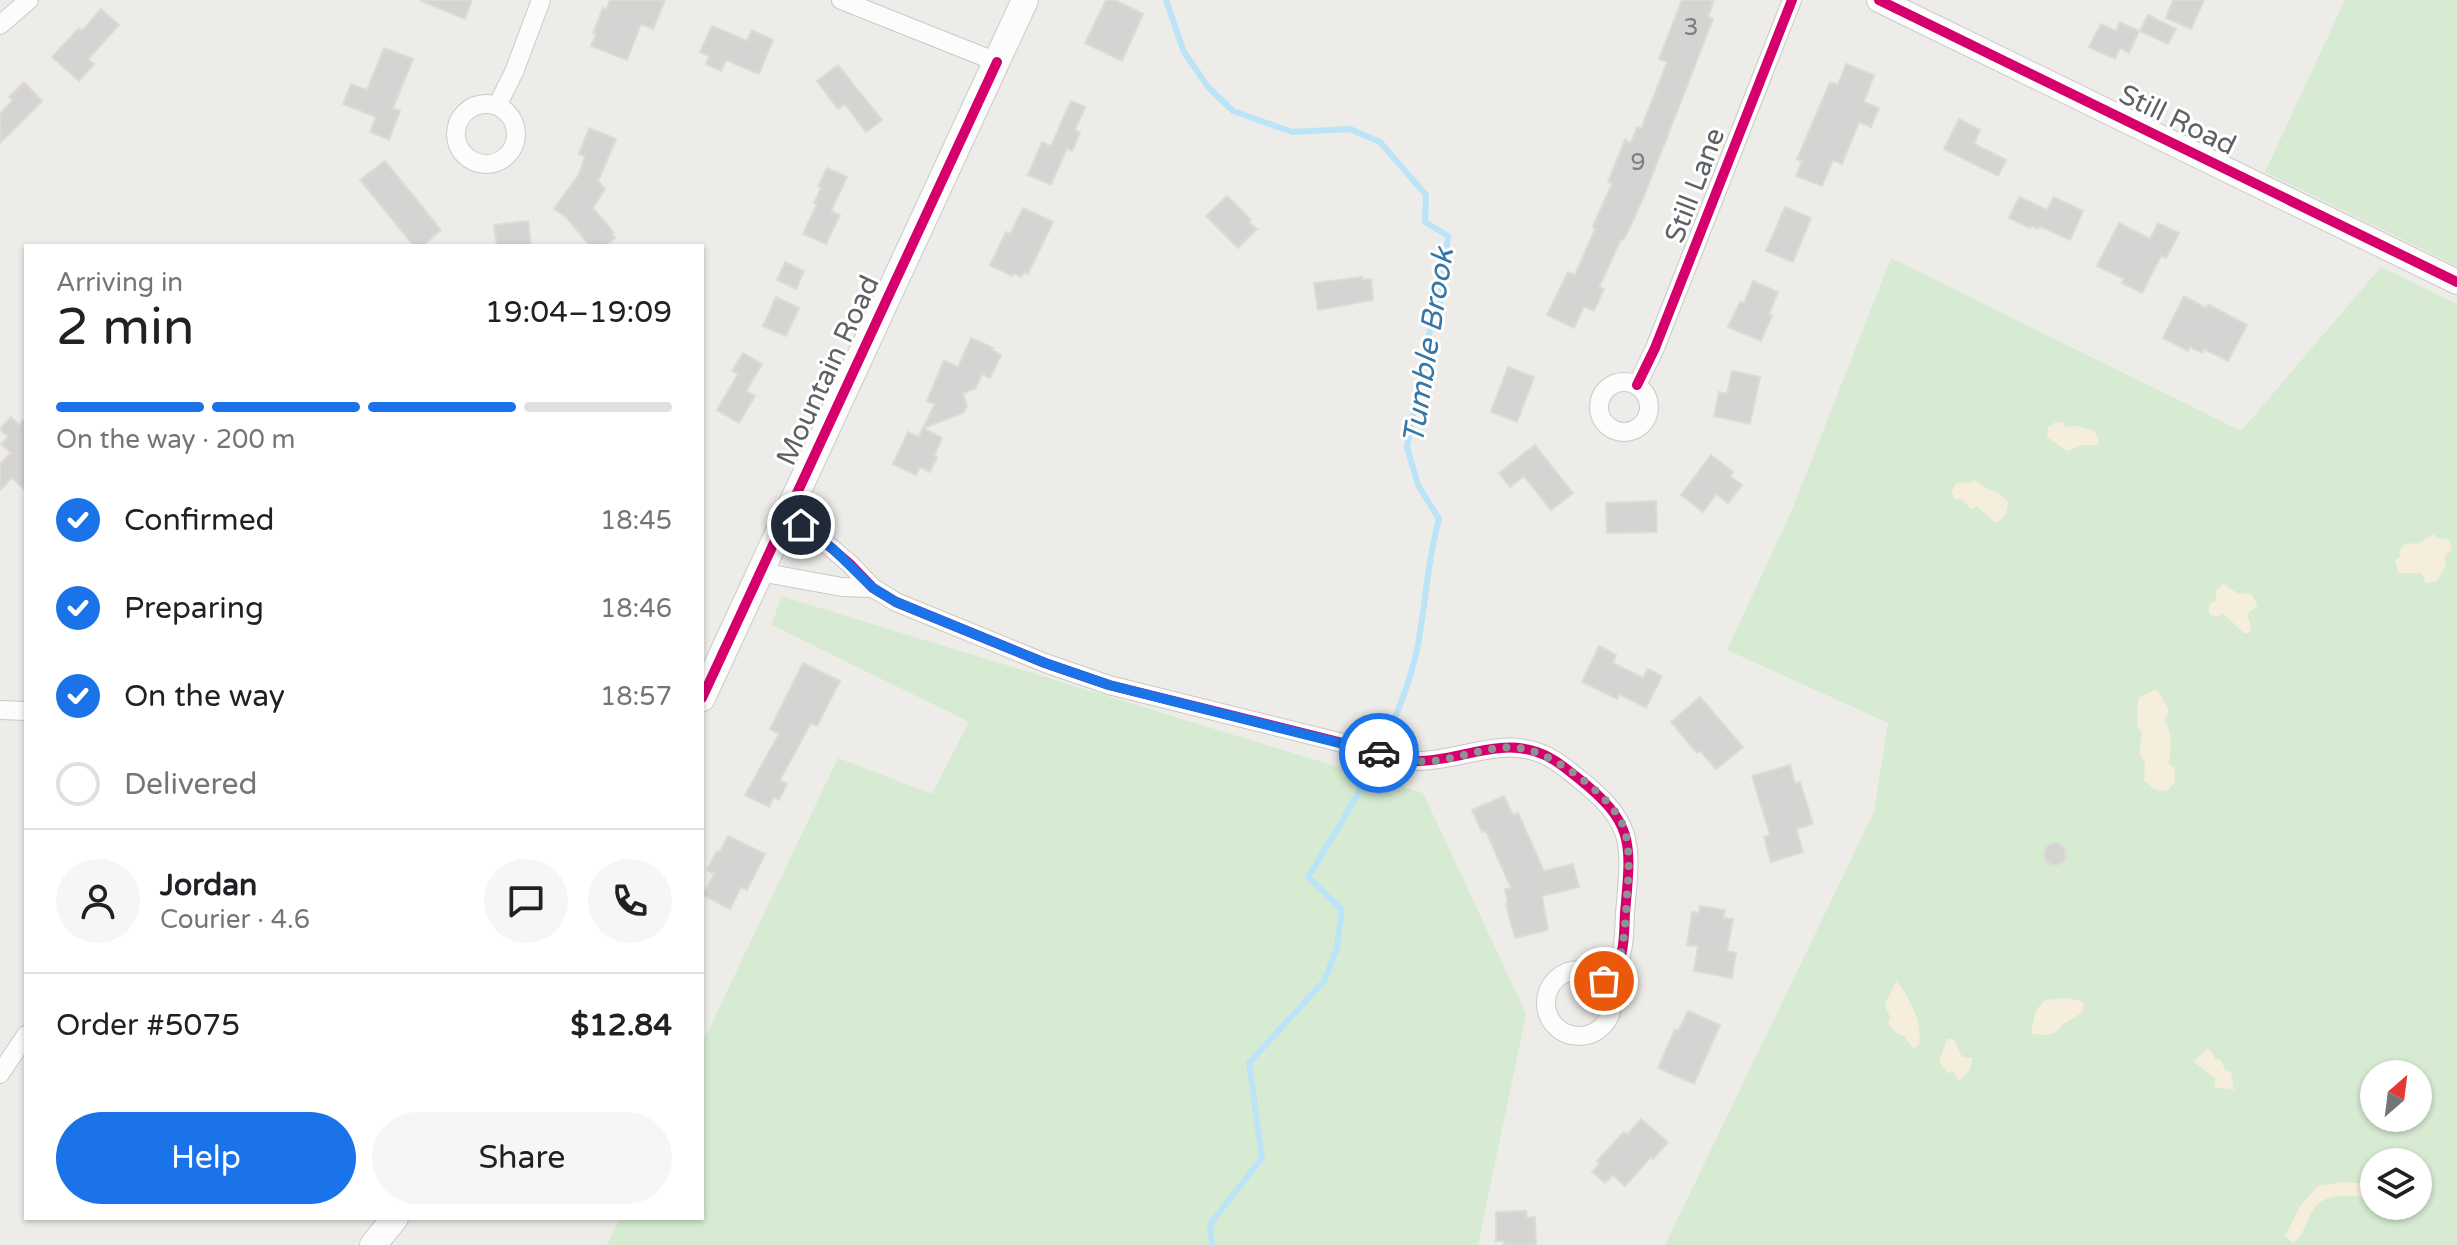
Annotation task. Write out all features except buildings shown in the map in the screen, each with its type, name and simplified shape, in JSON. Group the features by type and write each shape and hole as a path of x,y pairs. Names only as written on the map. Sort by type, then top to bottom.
{"main road":[{"name":"Mountain Road","path":"704,694 1025,0"},
{"path":"373,1245 393,1220"}],"street":[{"path":"0,25 29,0"},
{"path":"497,106 514,72 541,0"},
{"path":"841,0 997,62"},
{"name":"Still Lane","path":"1637,385 1655,348 1792,0"},
{"name":"Still Road","path":"1879,0 2457,282"},
{"path":"786,516 815,534 873,588 896,602 1045,663 1109,685 1415,761 1433,761 1488,749 1521,748 1555,760 1599,795 1620,820 1630,859 1623,939 1617,967 1604,981"},
{"path":"760,572 842,587 873,588"},
{"path":"0,710 24,711"},
{"path":"0,1074 24,1038"}],"green space":[{"path":"2345,0 2457,0 2457,266 2265,172"},
{"path":"1891,258 2241,431 2381,267 2457,304 2457,1245 1665,1245 1874,812 1888,723 1727,650 1792,510"},
{"path":"781,596 1423,793 1526,1014 1478,1245 607,1245 619,1220 704,1220 704,1040 838,758 932,794 969,722 772,625"}],"sand":[{"path":"2063,422 2065,427 2093,430 2098,445 2083,445 2067,451 2047,437 2048,427"},
{"path":"1975,480 2008,502 2005,515 1995,523 1977,506 1971,509 1963,500 1955,499 1951,492 1956,484 1968,484"},
{"path":"2433,534 2449,540 2452,550 2445,556 2446,565 2437,581 2426,583 2421,573 2398,573 2395,560 2400,557 2399,550 2406,543 2417,544"},
{"path":"2223,584 2237,593 2251,594 2258,606 2247,614 2250,633 2244,633 2224,614 2216,617 2209,613 2209,605 2216,600 2216,591"},
{"path":"2157,689 2169,710 2165,720 2171,741 2168,763 2175,769 2175,782 2167,791 2155,790 2144,780 2145,763 2139,753 2142,733 2137,726 2138,698"},
{"path":"1896,981 1911,1003 1918,1021 1920,1038 1918,1046 1913,1048 1888,1023 1890,1017 1885,1005"},
{"path":"2069,998 2083,1002 2083,1012 2054,1034 2031,1033 2036,1010 2045,1000"},
{"path":"1947,1039 1954,1039 1962,1057 1973,1058 1969,1071 1959,1081 1954,1072 1948,1073 1939,1062"},
{"path":"2206,1049 2211,1050 2215,1059 2221,1060 2225,1070 2231,1072 2234,1090 2214,1087 2216,1079 2194,1062"},
{"path":"2360,1183 2360,1198 2332,1197 2318,1204 2293,1243 2285,1236 2300,1206 2318,1186"}],"waterway":[{"name":"Tumble Brook","path":"1166,0 1184,52 1208,87 1233,111 1292,132 1350,129 1380,142 1426,195 1425,222 1448,236 1440,302 1432,320 1407,447 1418,485 1439,519 1415,658 1384,744 1308,877 1342,910 1337,947 1325,980 1249,1063 1262,1158 1210,1224 1212,1245"}],"cycle path":[{"path":"1637,385 1655,348 1792,0"},
{"path":"1879,0 2457,282"},
{"path":"704,694 997,62"},
{"path":"786,516 815,534 873,588 896,602 1045,663 1109,685 1415,761 1507,748 1522,748 1548,757 1597,794 1611,809 1626,837 1628,869 1623,948 1616,967 1604,981"}],"way so far":[{"path":"1379,753 1415,761 1433,761 1488,749 1521,748 1555,760 1599,795 1620,820 1630,859 1623,939 1617,967 1604,981"}],"route":[{"path":"801,525 833,549 873,588 896,602 1045,663 1109,685 1379,753"}]}
